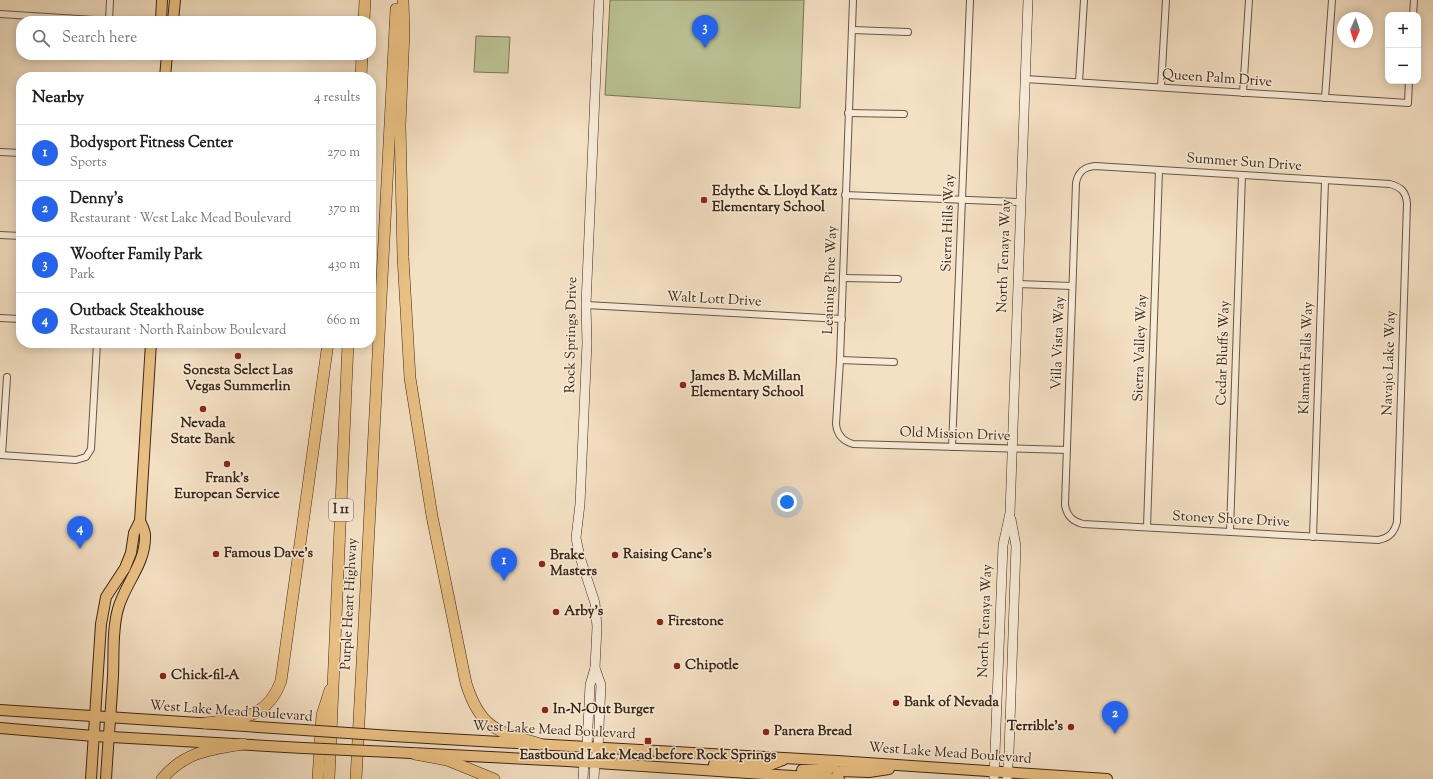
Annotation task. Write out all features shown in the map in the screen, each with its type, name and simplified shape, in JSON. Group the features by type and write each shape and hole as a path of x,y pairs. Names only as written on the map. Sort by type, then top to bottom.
{"highway":[{"path":"364,16 365,0"},
{"name":"Purple Heart Highway","path":"356,779 397,0"},
{"path":"403,0 404,32 400,125 406,314 410,378 432,516 466,684 477,711 493,728 505,734 540,744"},
{"path":"361,72 362,60"},
{"path":"205,723 244,718 261,710 273,698 281,681 327,348"},
{"name":"Purple Heart Highway","path":"329,779 348,348"},
{"path":"318,779 322,715 334,677"},
{"path":"162,779 179,763 194,754 243,744"},
{"path":"415,754 447,760 494,779"}],"main road":[{"path":"161,16 162,0"},
{"path":"173,16 175,0"},
{"name":"Rock Springs Drive","path":"594,779 598,748 601,686 596,668 597,611 580,557 576,538 580,504 587,344 586,305 599,0"},
{"name":"North Tenaya Way","path":"994,775 1003,545 1010,513 1028,0"},
{"path":"165,72 166,60"},
{"path":"91,779 103,607 110,589 120,576 129,560 134,533 140,521 151,348"},
{"name":"North Tenaya Way","path":"1008,776 1016,546 1010,513"},
{"path":"106,779 116,617 122,597 132,580 141,559 145,534 140,521"},
{"path":"1003,545 1010,572 1015,575"},
{"path":"1002,585 1008,590 1013,628"},
{"name":"Rock Springs Drive","path":"583,779 587,747 590,685 596,668"},
{"name":"West Lake Mead Boulevard","path":"0,710 392,736 837,761 909,766 1008,776 1107,779"},
{"name":"West Lake Mead Boulevard","path":"0,728 109,737 584,762 839,779"},
{"path":"670,768 694,763 728,764 732,760 733,755"},
{"path":"733,772 735,768 740,765 765,766 788,759"},
{"path":"786,776 800,770 828,770 837,761"},
{"path":"836,779 838,773 841,771 869,772 909,766"}],"street":[{"path":"110,0 110,16"},
{"name":"Leaning Pine Way","path":"843,439 837,432 836,424 842,319 845,195 853,0"},
{"name":"Sierra Hills Way","path":"952,447 970,0"},
{"path":"1079,82 1084,0"},
{"path":"1161,87 1166,0"},
{"path":"1243,93 1249,0"},
{"path":"1325,98 1332,0"},
{"path":"1413,12 1414,0"},
{"path":"0,14 31,16"},
{"path":"852,30 908,32"},
{"name":"Queen Palm Drive","path":"1025,79 1408,103 1409,84"},
{"path":"848,113 904,114"},
{"path":"0,152 16,153"},
{"name":"Summer Sun Drive","path":"1083,170 1088,167 1095,166 1390,184 1397,186 1403,191"},
{"name":"Villa Vista Way","path":"1070,518 1066,512 1065,505 1072,286 1076,183 1077,176 1083,170"},
{"name":"Sierra Valley Way","path":"1147,527 1159,170"},
{"name":"Cedar Bluffs Way","path":"1230,531 1242,175"},
{"name":"Klamath Falls Way","path":"1313,536 1325,180"},
{"name":"Navajo Lake Way","path":"1391,535 1397,522 1407,203 1406,196 1403,191"},
{"path":"845,195 1021,202"},
{"path":"0,235 16,236"},
{"path":"843,278 898,279"},
{"path":"1018,284 1072,286"},
{"name":"Walt Lott Drive","path":"586,305 842,319"},
{"path":"0,318 16,320"},
{"path":"7,377 1,455 76,460 86,456 90,449 97,348"},
{"path":"840,360 894,362"},
{"name":"Old Mission Drive","path":"843,439 846,442 853,444 1067,450"},
{"name":"Stoney Shore Drive","path":"1070,518 1083,524 1378,540 1385,539 1391,535"}],"green space":[{"path":"610,0 804,0 800,108 605,95"},
{"path":"476,36 510,37 508,73 474,72"}],"place":[{"name":"Woofter Family Park","path":"705,48"},
{"name":"Edythe & Lloyd Katz Elementary School","path":"704,200"},
{"name":"Sonesta Select Las Vegas Summerlin","path":"238,356"},
{"name":"James B. McMillan Elementary School","path":"683,385"},
{"name":"Nevada State Bank","path":"203,409"},
{"name":"Frank's European Service","path":"227,464"},
{"name":"Outback Steakhouse","path":"80,549"},
{"name":"Famous Dave's","path":"216,554"},
{"name":"Raising Cane's","path":"615,555"},
{"name":"Brake Masters","path":"542,564"},
{"name":"Bodysport Fitness Center","path":"504,581"},
{"name":"Arby's","path":"556,612"},
{"name":"Firestone","path":"660,622"},
{"name":"Chipotle","path":"677,666"},
{"name":"Chick-fil-A","path":"163,676"},
{"name":"Bank of Nevada","path":"896,703"},
{"name":"In-N-Out Burger","path":"545,710"},
{"name":"Terrible's","path":"1071,727"},
{"name":"Panera Bread","path":"766,732"},
{"name":"Denny's","path":"1115,734"},
{"name":"Eastbound Lake Mead before Rock Springs","path":"648,741"}]}
